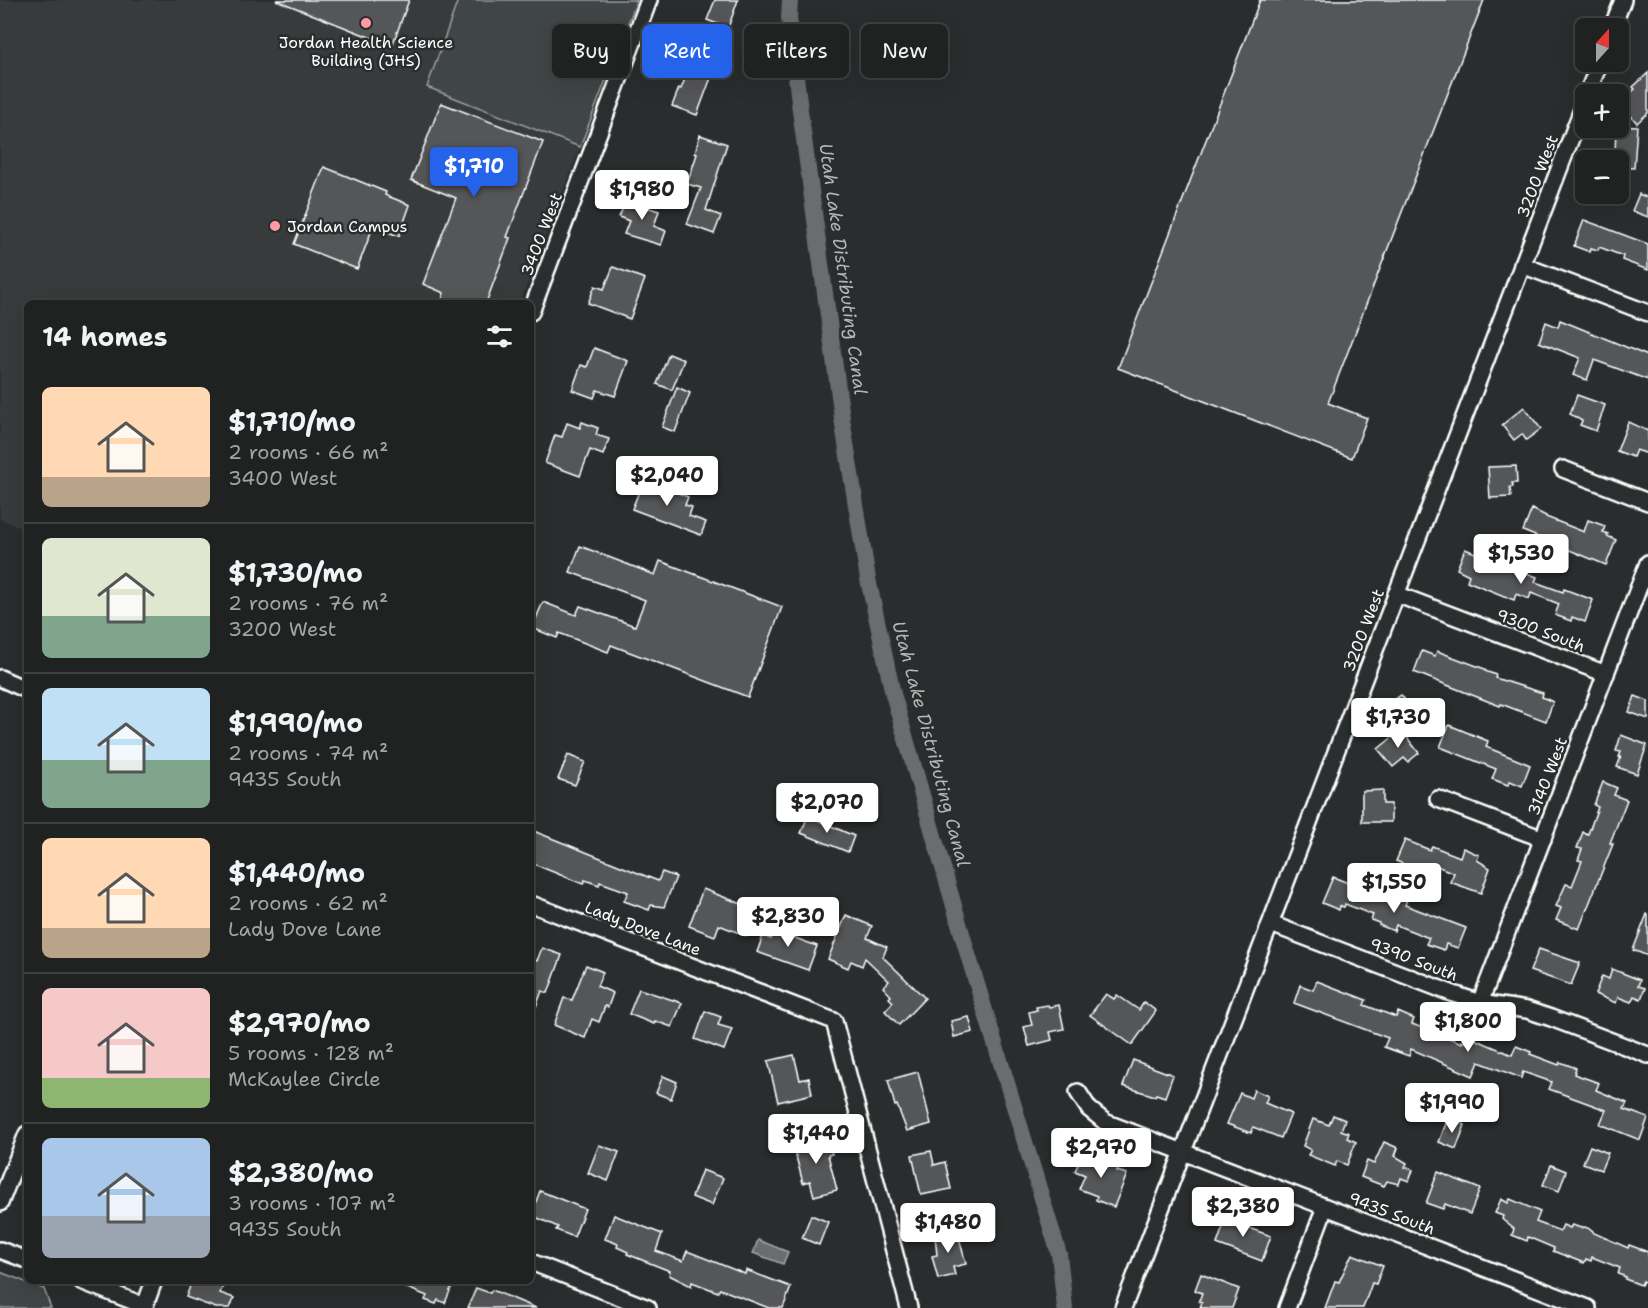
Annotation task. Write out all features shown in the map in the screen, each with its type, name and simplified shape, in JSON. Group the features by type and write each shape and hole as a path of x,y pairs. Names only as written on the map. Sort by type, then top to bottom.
{"street":[{"name":"3400 West","path":"534,304 649,0"},
{"path":"1616,18 1623,0"},
{"name":"3200 West","path":"1123,1308 1575,128"},
{"path":"1522,265 1648,313"},
{"path":"1563,469 1648,502"},
{"name":"3140 West","path":"1480,1003 1648,563"},
{"name":"9300 South","path":"1396,594 1606,674"},
{"path":"0,678 24,689"},
{"path":"1438,799 1543,839"},
{"name":"Lady Dove Lane","path":"534,905 834,1021 909,1308"},
{"name":"9390 South","path":"1271,924 1480,1003 1527,1010 1648,1055"},
{"name":"9435 South","path":"1078,1092 1089,1109 1106,1122 1566,1304 1588,1308"},
{"path":"0,1203 24,1142"},
{"path":"1287,1308 1325,1207"},
{"path":"0,1250 24,1259"},
{"path":"534,1263 648,1308"},
{"path":"88,1284 145,1307 153,1284"}],"shaded area":[{"name":"Jordan Campus","path":"0,0 637,0 628,24 552,24 552,78 607,78 521,300 24,300 24,529 0,519"},
{"path":"458,0 637,0 628,24 552,24 552,78 607,78 580,147 427,87"},
{"path":"758,1240 788,1252 783,1264 753,1253"},
{"path":"0,1272 24,1281 24,1284 44,1289 51,1308 0,1308"}],"building":[{"name":"Jordan Health Science Building (JHS)","path":"276,0 409,0 392,46"},
{"path":"715,0 738,0 729,24 718,24 707,20"},
{"path":"1260,0 1484,0 1328,403 1367,418 1352,458 1118,368"},
{"path":"1648,73 1648,113 1637,123 1629,114 1629,95 1635,89 1633,87"},
{"path":"685,78 711,78 697,115 672,106 679,88 681,89"},
{"path":"441,103 543,142 507,237 510,238 487,300 442,300 444,293 423,284 456,198 411,180"},
{"path":"1629,126 1637,126 1634,168 1629,168 1629,150 1615,150 1616,138 1629,138"},
{"path":"700,135 727,144 706,210 721,216 714,234 687,224 701,188 687,184 697,154 695,153"},
{"path":"324,167 386,192 385,195 410,205 399,236 373,227 357,269 294,244"},
{"path":"630,194 645,200 643,206 659,211 654,226 666,231 661,245 624,234 629,221 619,217"},
{"path":"1639,194 1648,198 1648,217 1632,211"},
{"path":"1584,220 1648,244 1648,270 1622,260 1623,256 1599,247 1598,250 1591,248 1590,252 1574,246"},
{"path":"613,267 645,279 630,319 588,303 595,286 604,289"},
{"path":"1560,320 1648,356 1648,380 1594,360 1587,380 1573,375 1580,358 1539,342 1546,322 1558,327"},
{"path":"594,348 628,361 615,396 597,390 594,398 572,390 581,365 587,367"},
{"path":"669,354 684,360 672,390 657,384"},
{"path":"677,387 690,393 675,432 662,427"},
{"path":"1577,395 1605,405 1596,431 1580,425 1582,421 1570,414"},
{"path":"1524,407 1541,429 1526,440 1522,434 1514,440 1502,425"},
{"path":"582,422 598,428 596,435 609,439 603,455 590,450 580,476 545,463 555,435 562,437 567,423 580,428"},
{"path":"1628,422 1648,431 1648,454 1636,450 1633,457 1617,451"},
{"path":"1516,466 1517,483 1512,483 1513,487 1510,487 1511,497 1490,498 1488,467"},
{"path":"644,479 688,497 685,505 692,507 689,516 706,522 701,535 632,509"},
{"path":"1532,509 1584,532 1588,520 1605,526 1603,532 1616,540 1606,565 1523,531"},
{"path":"580,546 655,575 660,561 782,607 748,697 611,645 608,652 559,633 557,638 534,629 543,602 576,615 580,606 635,626 645,600 570,572"},
{"path":"1465,549 1537,577 1535,582 1563,592 1564,589 1593,600 1585,622 1572,617 1571,621 1555,615 1559,604 1531,593 1529,599 1516,594 1514,600 1467,581 1469,575 1457,569"},
{"path":"1422,651 1435,656 1437,651 1485,669 1496,675 1495,678 1543,693 1542,697 1553,702 1546,721 1501,704 1500,706 1414,672"},
{"path":"1401,695 1418,716 1403,728 1386,706"},
{"path":"1635,696 1648,701 1648,719 1629,712"},
{"path":"1449,725 1488,741 1486,747 1530,765 1522,786 1510,781 1508,785 1492,779 1496,769 1440,747"},
{"path":"1401,730 1419,753 1408,762 1404,758 1393,767 1378,749"},
{"path":"1621,735 1647,745 1637,774 1617,767 1621,752 1616,751"},
{"path":"568,755 585,762 575,785 558,779"},
{"path":"1603,782 1617,788 1614,795 1627,800 1610,843 1613,844 1579,929 1556,920 1561,908 1556,906 1566,884 1572,886 1582,861 1578,860 1582,849 1577,848 1583,832 1588,834 1598,807 1594,805"},
{"path":"1383,790 1383,804 1391,804 1391,822 1362,822 1362,791"},
{"path":"808,816 854,836 848,852 801,833"},
{"path":"534,831 658,881 662,872 676,877 664,907 651,905 649,910 624,901 628,892 600,882 599,885 585,880 583,884 534,864"},
{"path":"1405,840 1430,850 1432,846 1460,857 1463,848 1479,855 1477,860 1490,868 1481,893 1450,882 1454,873 1432,864 1428,874 1396,861"},
{"path":"1333,877 1381,896 1382,891 1407,900 1405,905 1466,928 1458,948 1446,944 1444,950 1426,944 1429,938 1396,925 1394,931 1379,925 1371,920 1373,915 1345,904 1344,907 1340,906 1339,910 1322,903"},
{"path":"703,889 757,910 747,936 719,925 715,936 689,926"},
{"path":"846,915 872,926 867,938 887,947 883,957 925,998 899,1025 885,1011 893,1002 883,987 889,981 865,958 862,966 851,961 848,968 828,959"},
{"path":"1648,915 1648,956 1633,950"},
{"path":"787,926 798,930 795,938 817,946 808,970 757,952 763,936 771,939 775,930 784,933"},
{"path":"542,948 562,955 548,993 542,991 534,1012 534,960 537,961"},
{"path":"1539,949 1580,963 1571,985 1530,971"},
{"path":"586,965 603,972 597,986 613,993 599,1022 592,1019 585,1038 554,1025 564,998 572,1000"},
{"path":"1612,969 1640,980 1638,986 1645,988 1641,999 1634,996 1631,1002 1618,997 1616,1003 1595,994 1602,976 1609,979"},
{"path":"1317,981 1366,1000 1364,1005 1396,1017 1398,1012 1414,1019 1412,1024 1462,1043 1462,1041 1468,1043 1470,1037 1512,1055 1516,1046 1559,1065 1560,1062 1576,1068 1574,1074 1599,1083 1596,1090 1627,1103 1624,1109 1648,1118 1640,1140 1600,1124 1606,1110 1549,1089 1552,1082 1523,1072 1521,1078 1479,1062 1473,1076 1411,1049 1409,1056 1384,1047 1388,1038 1294,1003 1300,985 1313,990"},
{"path":"639,989 682,1003 672,1027 655,1021 654,1024 629,1014"},
{"path":"1106,994 1114,999 1117,995 1139,1010 1144,1002 1156,1011 1132,1045 1090,1015"},
{"path":"1048,1005 1049,1007 1059,1005 1064,1029 1050,1032 1052,1040 1029,1046 1024,1027 1032,1025 1029,1012 1037,1010 1036,1007"},
{"path":"705,1011 721,1017 718,1025 732,1029 724,1050 695,1039"},
{"path":"969,1017 973,1032 954,1037 951,1021"},
{"path":"794,1055 800,1080 809,1078 812,1094 778,1102 768,1061"},
{"path":"1133,1060 1173,1075 1165,1097 1123,1086"},
{"path":"918,1072 931,1124 907,1131 897,1105 895,1106 888,1080"},
{"path":"663,1076 677,1082 671,1099 656,1093"},
{"path":"1254,1090 1268,1096 1265,1103 1291,1114 1281,1138 1253,1127 1251,1133 1227,1124 1240,1093 1251,1098"},
{"path":"1333,1115 1345,1120 1341,1130 1349,1133 1347,1138 1356,1142 1347,1165 1337,1161 1335,1166 1308,1155 1311,1150 1303,1146 1313,1119 1329,1125"},
{"path":"1448,1118 1465,1125 1456,1149 1439,1142"},
{"path":"828,1136 832,1154 828,1155 837,1190 814,1196 810,1181 803,1183 793,1145"},
{"path":"1384,1142 1398,1148 1395,1156 1407,1163 1405,1167 1413,1170 1409,1181 1401,1178 1399,1184 1387,1181 1384,1186 1361,1177 1367,1161 1374,1164"},
{"path":"599,1145 619,1152 608,1181 588,1173"},
{"path":"1590,1146 1608,1153 1601,1170 1583,1163"},
{"path":"931,1151 934,1165 945,1162 951,1189 921,1195 912,1155"},
{"path":"1083,1152 1109,1160 1107,1163 1118,1168 1117,1171 1127,1174 1114,1207 1096,1200 1097,1196 1079,1189 1085,1175 1075,1171"},
{"path":"1551,1165 1566,1171 1559,1191 1543,1185"},
{"path":"702,1170 723,1178 712,1205 692,1197"},
{"path":"1438,1172 1480,1189 1470,1214 1445,1204 1443,1209 1426,1203"},
{"path":"540,1191 585,1209 574,1237 556,1230 558,1227 534,1216 534,1207"},
{"path":"1501,1199 1508,1203 1510,1199 1540,1212 1536,1222 1560,1231 1563,1225 1570,1228 1572,1225 1585,1227 1628,1248 1629,1245 1648,1252 1648,1283 1643,1281 1641,1285 1625,1279 1626,1277 1618,1274 1620,1268 1592,1257 1591,1261 1586,1259 1584,1263 1553,1251 1554,1248 1528,1237 1527,1241 1512,1235 1514,1229 1502,1219 1503,1216 1495,1213"},
{"path":"1228,1213 1246,1219 1243,1226 1271,1236 1262,1261 1217,1244"},
{"path":"614,1215 662,1234 656,1251 683,1261 687,1251 745,1274 746,1270 791,1287 783,1308 769,1308 720,1289 718,1292 692,1282 691,1286 669,1275 670,1271 627,1254 628,1252 617,1247 618,1244 605,1239"},
{"path":"811,1215 828,1222 819,1245 802,1238"},
{"path":"957,1230 966,1264 953,1267 955,1275 938,1279 932,1256 937,1255 935,1236"},
{"path":"1352,1254 1383,1266 1376,1284 1372,1283 1363,1308 1325,1308 1335,1281 1339,1282"},
{"path":"1201,1274 1239,1289 1232,1308 1200,1308 1202,1302 1199,1301 1202,1293 1195,1290"},
{"path":"191,1284 224,1284 220,1293 234,1298 230,1308 216,1308 186,1297"},
{"path":"397,1284 453,1284 445,1303 438,1300 436,1304 425,1300 427,1296"},
{"path":"476,1288 490,1293 492,1290 536,1308 468,1308"}],"waterway":[{"name":"Utah Lake Distributing Canal","path":"790,0 789,18 800,110 843,425 868,579 893,694 969,958 1059,1254 1065,1308"}],"place":[{"name":"Jordan Health Science Building (JHS)","path":"366,23"},
{"name":"Jordan Campus","path":"275,226"}]}
